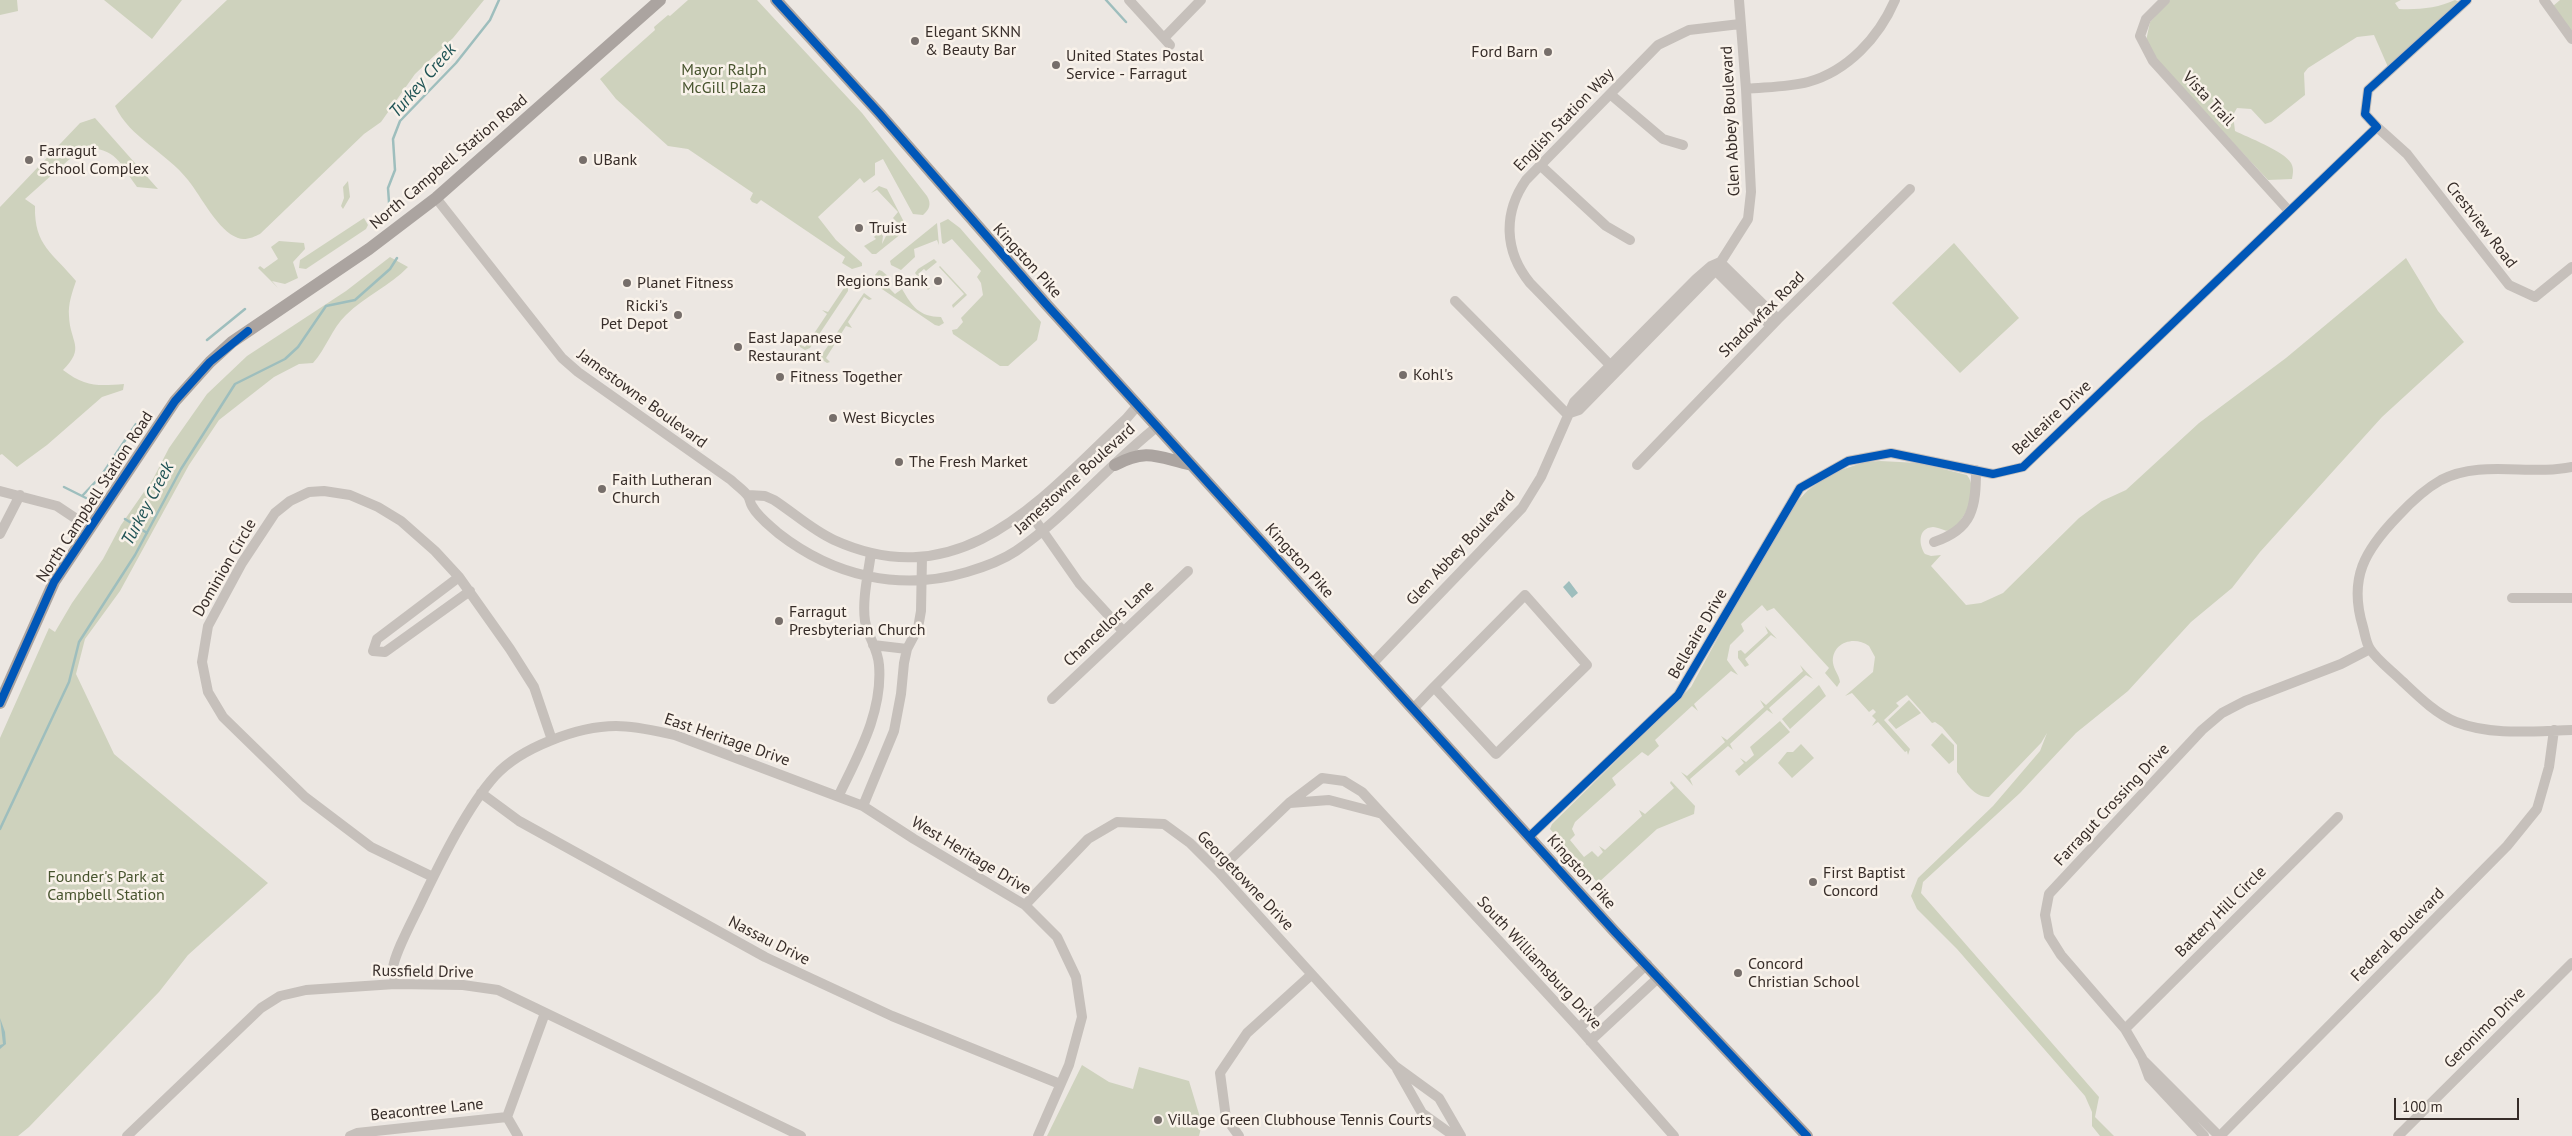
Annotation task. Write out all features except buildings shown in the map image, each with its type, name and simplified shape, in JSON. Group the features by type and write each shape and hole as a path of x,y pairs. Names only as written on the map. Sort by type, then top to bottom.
{"main road":[{"name":"North Campbell Station Road","path":"0,703 46,598 90,528 175,401 210,362 232,342 369,249 436,198 660,0"},
{"name":"Kingston Pike","path":"776,0 873,105 992,243 1192,465 1647,964 1807,1136"},
{"path":"1115,465 1138,454 1163,457 1192,465"}],"street":[{"path":"1129,0 1167,42 1201,0"},
{"name":"Glen Abbey Boulevard","path":"1567,414 1579,410 1716,267 1748,219 1751,192 1739,0"},
{"path":"1746,89 1808,82 1843,67 1886,21 1896,0"},
{"name":"Vista Trail","path":"2165,0 2146,19 2140,36 2153,61 2289,211"},
{"path":"2377,127 2365,114 2368,90 2467,0"},
{"path":"2544,0 2572,39"},
{"name":"English Station Way","path":"1610,365 1530,283 1514,257 1509,235 1512,206 1520,189 1540,165 1650,52 1667,39 1700,28 1740,24"},
{"path":"1610,94 1663,140 1683,145"},
{"name":"Belleaire Drive","path":"1530,836 1678,695 1800,488 1848,462 1891,452 1993,474 2023,467 2377,127"},
{"name":"Crestview Road","path":"2377,127 2407,154 2509,285 2535,297 2572,267"},
{"path":"1540,165 1606,226 1630,240"},
{"name":"Shadowfax Road","path":"1637,464 1774,322 1910,188"},
{"name":"Jamestowne Boulevard","path":"436,198 562,358 606,393 731,480 748,495 762,520 795,545 827,564 868,578 923,582 950,577 999,561 1042,531 1115,465 1135,444 1158,426"},
{"path":"1716,267 1774,322"},
{"name":"Glen Abbey Boulevard","path":"1373,663 1522,508 1540,477 1574,402 1610,365 1716,267"},
{"path":"1455,301 1567,414"},
{"name":"Jamestowne Boulevard","path":"748,495 765,496 774,500 823,534 870,553 922,557 955,550 985,539 1028,510 1126,419 1138,405"},
{"path":"2572,466 2559,470 2485,470 2464,472 2442,480 2415,498 2377,537 2364,559 2358,588 2361,620 2370,649 2412,690 2436,710 2454,721 2473,728 2498,731 2572,730"},
{"path":"1934,542 1949,536 1969,516 1975,505 1976,470"},
{"path":"0,491 57,506 90,528"},
{"name":"Dominion Circle","path":"433,877 371,847 305,797 223,717 208,692 202,662 208,626 242,563 275,513 290,501 309,492 324,491 350,495 378,507 401,522 435,551 470,591 534,687 552,740"},
{"path":"0,534 20,495"},
{"path":"1028,510 1079,583 1123,631"},
{"path":"839,795 872,721 879,689 879,666 865,620 870,553"},
{"path":"863,806 894,731 907,649 918,628 922,611 922,557"},
{"name":"Chancellors Lane","path":"1052,699 1188,571"},
{"path":"459,577 377,639 373,651 386,652 470,591"},
{"path":"1414,708 1434,687 1525,595 1588,665 1496,754 1434,687"},
{"path":"2512,598 2572,598"},
{"path":"873,645 907,649"},
{"name":"Farragut Crossing Drive","path":"2204,1136 2187,1111 2142,1058 2125,1029 2061,955 2049,936 2045,915 2049,894 2202,730 2222,713 2245,701 2341,664 2370,649"},
{"name":"East Heritage Drive","path":"396,984 393,968 433,877 480,793 497,774 524,753 552,740 586,730 614,726 644,728 675,736 839,795 863,806"},
{"name":"Federal Boulevard","path":"2220,1136 2507,846 2537,810 2549,766 2554,730"},
{"name":"South Williamsburg Drive","path":"1218,871 1289,804 1322,778 1344,781 1362,792 1379,813 1579,1028 1674,1136"},
{"name":"Nassau Drive","path":"480,793 519,821 764,956 892,1016 1060,1084"},
{"path":"1289,804 1329,800 1379,813"},
{"name":"West Heritage Drive","path":"863,806 914,840 1025,904 1057,937 1076,977 1082,1017 1069,1065 1038,1136"},
{"name":"Battery Hill Circle","path":"2125,1029 2338,817"},
{"name":"Georgetowne Drive","path":"1025,904 1088,839 1117,822 1164,824 1190,843 1218,871 1396,1066 1439,1098 1461,1136"},
{"name":"Geronimo Drive","path":"2398,1136 2572,962"},
{"path":"1579,1028 1647,964"},
{"path":"1239,1136 1226,1118 1220,1073 1247,1033 1312,975"},
{"path":"1590,1041 1659,977"},
{"name":"Russfield Drive","path":"127,1136 261,1008 280,996 306,990 396,984 463,985 498,990 801,1136"},
{"path":"518,1136 507,1118 545,1013"},
{"name":"Georgetowne Drive","path":"1396,1066 1422,1113 1454,1136"},
{"name":"Farragut Crossing Drive","path":"2187,1111 2220,1136"},
{"name":"Beacontree Lane","path":"350,1136 357,1132 507,1118"}],"green space":[{"path":"0,0 17,0 18,11 0,15"},
{"path":"104,0 182,0 152,39"},
{"path":"227,0 484,0 453,38 415,74 381,122 364,134 260,234 244,239 231,234 217,221 188,180 130,127 115,106"},
{"name":"Mayor Ralph McGill Plaza","path":"688,0 757,0 862,113 929,199 930,204 925,213 923,215 913,214 883,159 875,163 875,175 864,183 860,178 818,217 836,240 862,263 862,266 852,269 842,263 845,257 761,200 757,204 752,202 750,199 753,193 688,149 668,146 616,99 600,79 655,30 654,27"},
{"path":"2170,0 2401,0 2395,3 2399,9 2421,9 2435,7 2455,0 2459,2 2388,67 2374,35 2357,37 2308,68 2304,73 2305,95 2271,122 2265,124 2251,109 2237,108 2233,115 2235,131 2273,149 2287,158 2292,165 2292,179 2268,180 2162,67 2146,41 2150,22"},
{"path":"2560,0 2572,0 2572,32 2553,6"},
{"path":"95,118 158,189 137,187 121,163 110,153 93,148 82,148 25,199 35,206 41,240 76,281 69,312 75,350 74,356 63,370 78,380 92,384 124,384 123,390 102,397 47,445 17,467 2,454 0,455 0,207 80,123"},
{"path":"348,181 350,197 343,209 341,206 344,198 343,187"},
{"path":"879,186 887,189 905,224 902,233 876,254 872,254 864,246 876,239 874,237 877,234 869,221 883,236 882,244 886,236 893,234 889,232 889,228 898,223 893,218 898,212 877,190 871,193"},
{"path":"364,218 368,225 366,229 306,269 299,268 300,260"},
{"path":"948,219 960,228 1041,322 1037,340 1008,366 1000,366 953,334 952,330 957,329 963,322 961,318 983,295 981,283 977,277 981,271 952,239 944,244 942,243 940,223"},
{"path":"937,223 939,245 937,240 914,249 915,257 901,270 891,265 890,261"},
{"path":"279,241 304,243 305,249 293,262 298,278 285,284 272,281 278,288 258,268 260,266 264,269 278,259 271,247"},
{"path":"1954,243 2019,318 1960,373 1892,303"},
{"name":"Founder's Park at Campbell Station","path":"390,257 408,267 361,302 341,320 313,363 299,364 274,377 219,420 189,465 120,591 85,639 76,674 114,754 268,883 188,955 159,992 29,1127 18,1136 0,1136 0,738 49,628 55,632 72,603 103,559 121,525 153,479 169,448 207,394 247,356 346,291"},
{"path":"2406,258 2438,311 2464,342 2382,417 2260,552 2232,588 2191,622 2128,691 2076,733 2020,793 1923,882 1921,893 2099,1097 2095,1117 2114,1136 2100,1136 2092,1126 2092,1112 2085,1096 1957,949 1917,909 1911,896 1918,878 1993,806 2040,751 2047,733 2041,743 1989,797 1979,795 1971,789 1957,772 1957,745 1942,727 1935,722 1932,723 1907,695 1896,703 1899,706 1884,720 1910,749 1908,755 1907,751 1905,752 1878,722 1872,726 1876,720 1872,716 1876,712 1873,709 1869,712 1852,693 1845,696 1873,672 1875,657 1869,646 1857,641 1850,641 1836,650 1833,656 1833,663 1840,682 1837,687 1825,673 1829,668 1774,608 1767,611 1762,605 1741,624 1744,631 1730,645 1727,660 1738,675 1731,671 1694,704 1698,711 1692,706 1655,740 1659,746 1648,756 1642,752 1612,778 1616,785 1575,822 1572,829 1575,835 1570,840 1584,857 1592,851 1598,857 1603,852 1599,846 1605,850 1642,816 1639,810 1645,814 1674,788 1670,783 1671,781 1695,806 1694,814 1657,829 1598,883 1550,829 1552,824 1691,687 1771,540 1790,509 1808,490 1832,473 1865,462 1880,461 1919,463 1967,475 1971,482 1971,497 1961,520 1950,531 1935,527 1928,528 1922,534 1921,547 1925,554 1931,556 1941,555 1931,566 1966,605 1981,603 2003,593 2079,518 2102,501 2126,490 2199,423 2286,358"},
{"path":"934,259 937,262 926,271 924,269 918,274 930,288 928,290 915,273"},
{"path":"940,266 967,295 953,308 952,305 964,294"},
{"path":"879,270 890,278 886,285 895,294 902,289 909,301 917,309 927,315 941,317 944,323 939,326 935,325 876,285 875,275"},
{"path":"841,280 848,283 848,291 810,348 805,350 799,344 805,347 827,314 822,310 828,312 846,285"},
{"path":"864,293 872,299 869,300 864,297 848,322 852,328 846,326 826,358 830,362 827,363 821,359 821,356"},
{"path":"1765,626 1777,639 1771,635 1745,659 1749,665 1745,667 1738,658 1738,651 1741,650 1745,654 1768,633"},
{"path":"1800,665 1813,679 1806,675 1769,708 1773,714 1767,710 1730,744 1733,750 1728,746 1690,779 1693,786 1681,772 1687,776 1725,742 1721,736 1727,740 1764,707 1760,700 1766,705 1803,671"},
{"path":"1819,685 1826,696 1790,729 1782,719"},
{"path":"1909,700 1921,713 1896,729 1888,720"},
{"path":"1780,721 1790,732 1739,776 1735,771 1744,763 1740,758 1746,762 1754,755 1750,747"},
{"path":"1942,733 1954,745 1954,760 1949,764 1931,745"},
{"path":"1801,744 1814,758 1792,778 1778,763 1787,752 1793,752"},
{"path":"1082,1065 1109,1082 1133,1089 1139,1067 1189,1081 1202,1124 1199,1136 1047,1136"}],"water":[{"path":"1569,581 1578,593 1572,598 1563,587"},
{"path":"0,1018 5,1032 6,1044 0,1049 0,1045 3,1044"}],"waterway":[{"name":"Turkey Creek","path":"390,216 388,188 395,170 393,139 400,121 456,63 490,20 499,0"},
{"path":"1106,0 1126,22"},
{"name":"Turkey Creek","path":"0,829 69,682 79,642 135,555 181,469 235,384 285,359 298,347 326,306 355,300 390,269 397,258"},
{"path":"207,340 245,309"},
{"path":"83,495 101,476 136,424"},
{"path":"64,487 86,498"},
{"path":"125,519 147,533"}],"cycle path":[{"path":"776,0 879,113 1046,304 1615,932 1807,1136"},
{"path":"1530,836 1678,695 1800,488 1848,461 1891,453 1993,474 2023,467 2377,127 2365,114 2368,90 2467,0"},
{"path":"0,703 54,582 175,401 210,362 248,331"}],"place":[{"name":"Elegant SKNN & Beauty Bar","path":"915,41"},
{"name":"Ford Barn","path":"1548,52"},
{"name":"United States Postal Service - Farragut","path":"1056,65"},
{"name":"Farragut School Complex","path":"29,160"},
{"name":"UBank","path":"583,160"},
{"name":"Truist","path":"859,228"},
{"name":"Regions Bank","path":"938,281"},
{"name":"Planet Fitness","path":"627,283"},
{"name":"Ricki's Pet Depot","path":"678,315"},
{"name":"East Japanese Restaurant","path":"738,347"},
{"name":"Kohl's","path":"1403,375"},
{"name":"Fitness Together","path":"780,377"},
{"name":"West Bicycles","path":"833,418"},
{"name":"The Fresh Market","path":"899,462"},
{"name":"Faith Lutheran Church","path":"602,489"},
{"name":"Farragut Presbyterian Church","path":"779,621"},
{"name":"First Baptist Concord","path":"1813,882"},
{"name":"Concord Christian School","path":"1738,973"},
{"name":"Village Green Clubhouse Tennis Courts","path":"1158,1120"}]}
